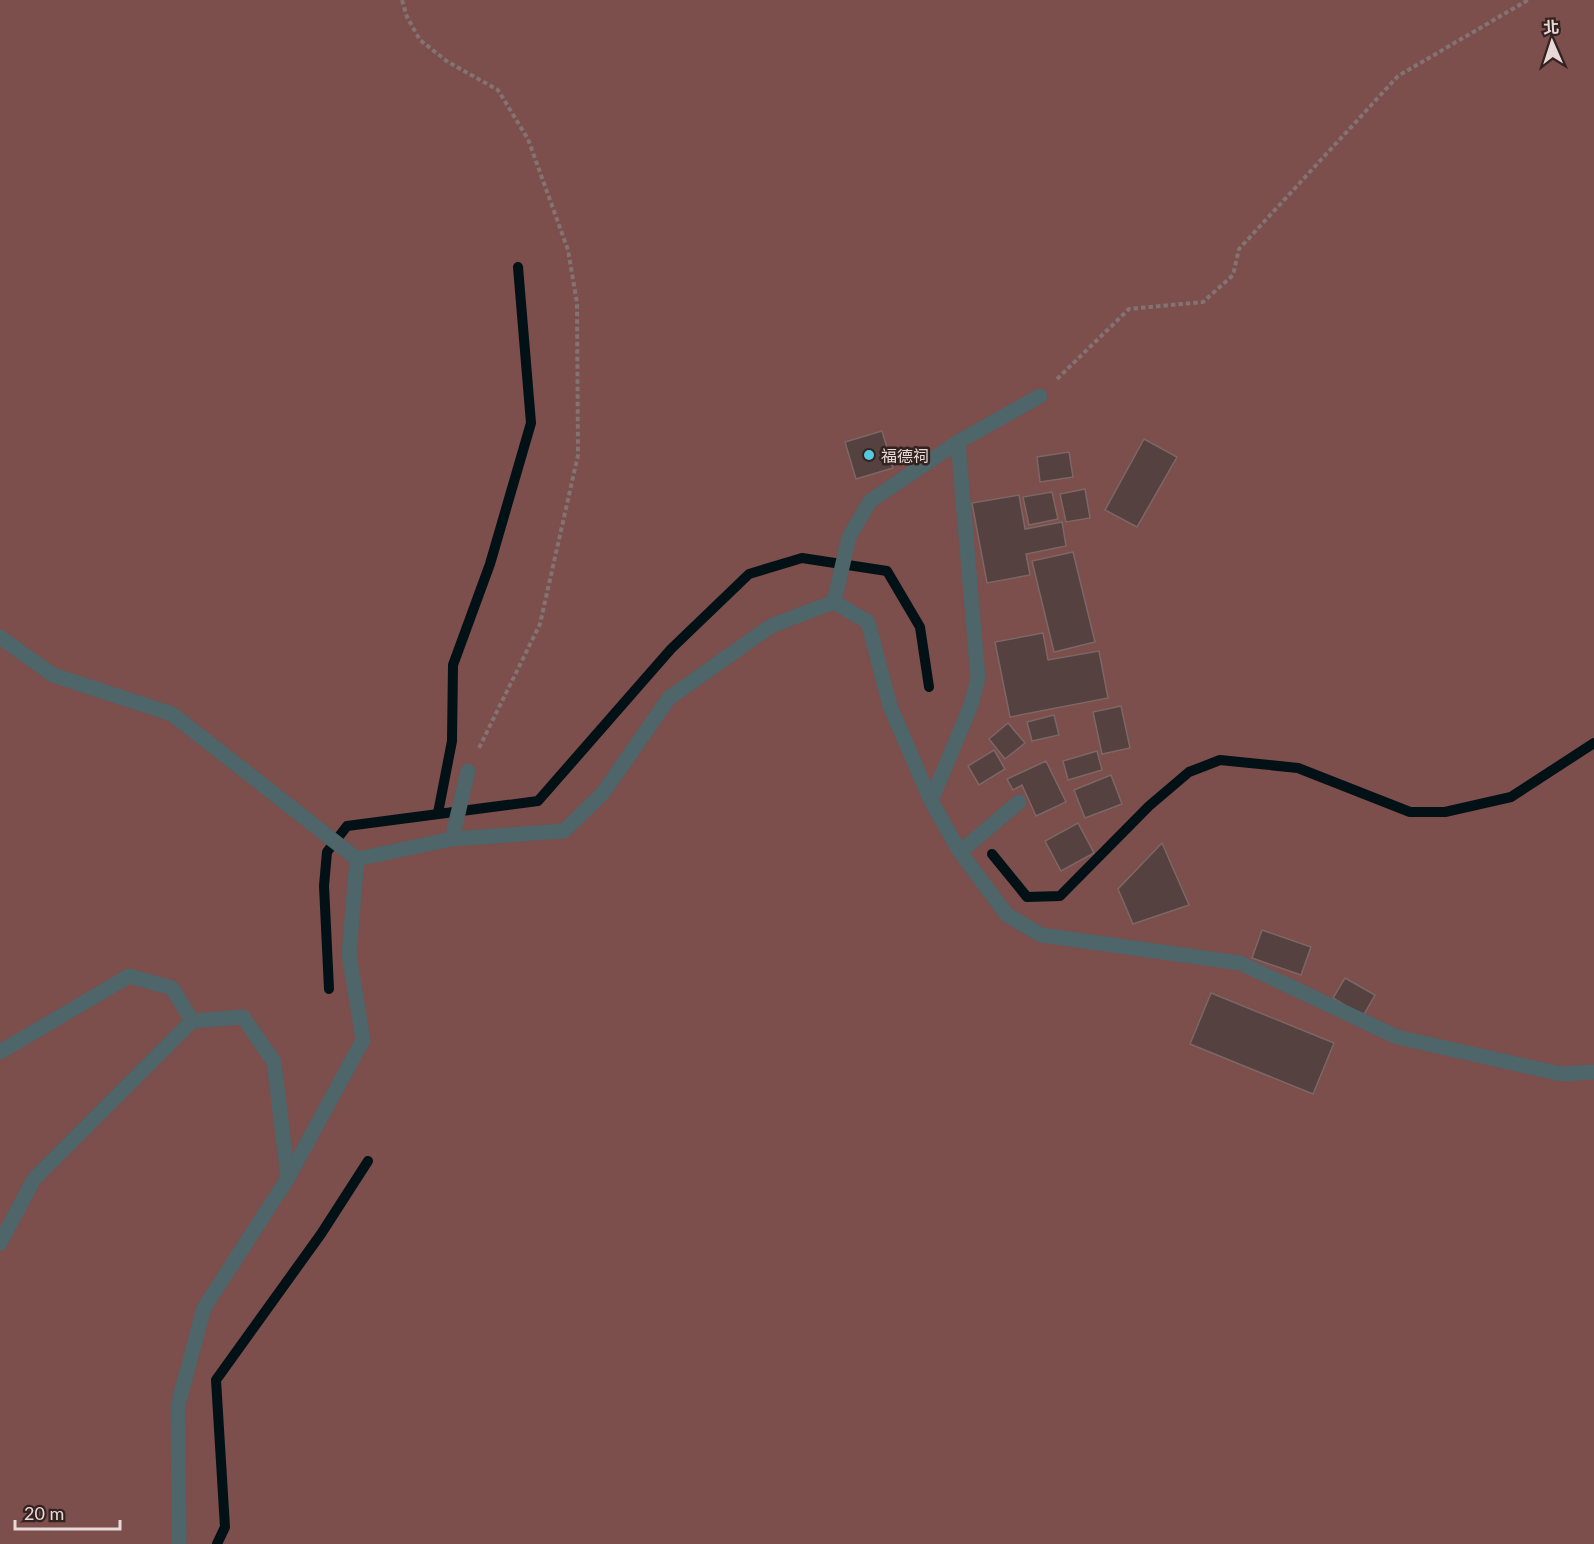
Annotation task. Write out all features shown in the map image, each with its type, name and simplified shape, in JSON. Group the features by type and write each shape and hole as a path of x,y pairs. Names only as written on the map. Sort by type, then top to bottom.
{"lane":[{"path":"834,602 849,537 870,501 958,442 1040,396"},
{"path":"931,801 971,705 978,678 958,442"},
{"path":"834,602 868,621 890,706 931,801 960,852 1007,915 1041,935 1240,963 1397,1037 1561,1074 1594,1072"},
{"path":"357,860 452,839 564,831 603,793 669,698 771,626 834,602"},
{"path":"0,638 53,675 172,714 357,860"},
{"path":"452,839 468,771"},
{"path":"960,852 1019,802"},
{"path":"179,1544 178,1405 204,1308 288,1178 363,1040 349,954 357,860"},
{"path":"0,1052 129,976 172,988 192,1021"},
{"path":"0,1243 34,1179 192,1021 243,1017 274,1062 288,1178"}],"path":[{"path":"402,0 407,17 420,40 448,62 498,90 528,139 567,250 577,303 578,454 540,624 468,771"},
{"path":"1040,396 1129,309 1203,302 1233,275 1239,249 1398,76 1528,0"}],"shaded area":[{"path":"0,0 1594,0 1594,1544 0,1544"}],"building":[{"name":"福德祠","path":"882,431 893,468 856,479 845,442"},
{"path":"1144,439 1177,457 1137,527 1105,510"},
{"path":"1069,452 1073,477 1040,482 1037,457"},
{"path":"1085,489 1090,518 1066,522 1060,494"},
{"path":"1052,492 1058,519 1029,525 1023,497"},
{"path":"1019,495 1025,529 1062,522 1066,546 1026,554 1030,575 987,583 972,503"},
{"path":"1073,552 1095,642 1054,652 1032,561"},
{"path":"1043,633 1048,660 1099,651 1108,698 1010,717 995,642"},
{"path":"1121,706 1130,748 1102,754 1093,712"},
{"path":"1054,715 1059,735 1032,741 1027,722"},
{"path":"1008,723 1025,743 1005,759 989,739"},
{"path":"994,750 1005,769 979,785 968,766"},
{"path":"1097,751 1102,770 1068,780 1063,761"},
{"path":"1046,761 1066,802 1036,816 1022,785 1013,790 1007,779"},
{"path":"1111,775 1122,804 1085,818 1074,790"},
{"path":"1078,823 1094,853 1061,871 1045,841"},
{"path":"1162,843 1189,905 1133,924 1118,889"},
{"path":"1262,930 1311,947 1301,975 1252,958"},
{"path":"1345,978 1375,995 1363,1016 1333,998"},
{"path":"1211,993 1334,1043 1313,1094 1190,1044"}],"waterway":[{"path":"438,813 452,741 453,665 490,564 531,423 518,267"},
{"path":"329,989 324,886 327,852 347,826 538,801 671,649 749,574 802,558 887,571 920,627 929,687"},
{"path":"992,854 1027,897 1060,896 1149,806 1189,772 1220,760 1298,768 1410,812 1445,812 1511,797 1594,743"},
{"path":"217,1544 225,1527 216,1380 321,1234 368,1161"}],"place":[{"name":"福德祠","path":"869,455"}]}
